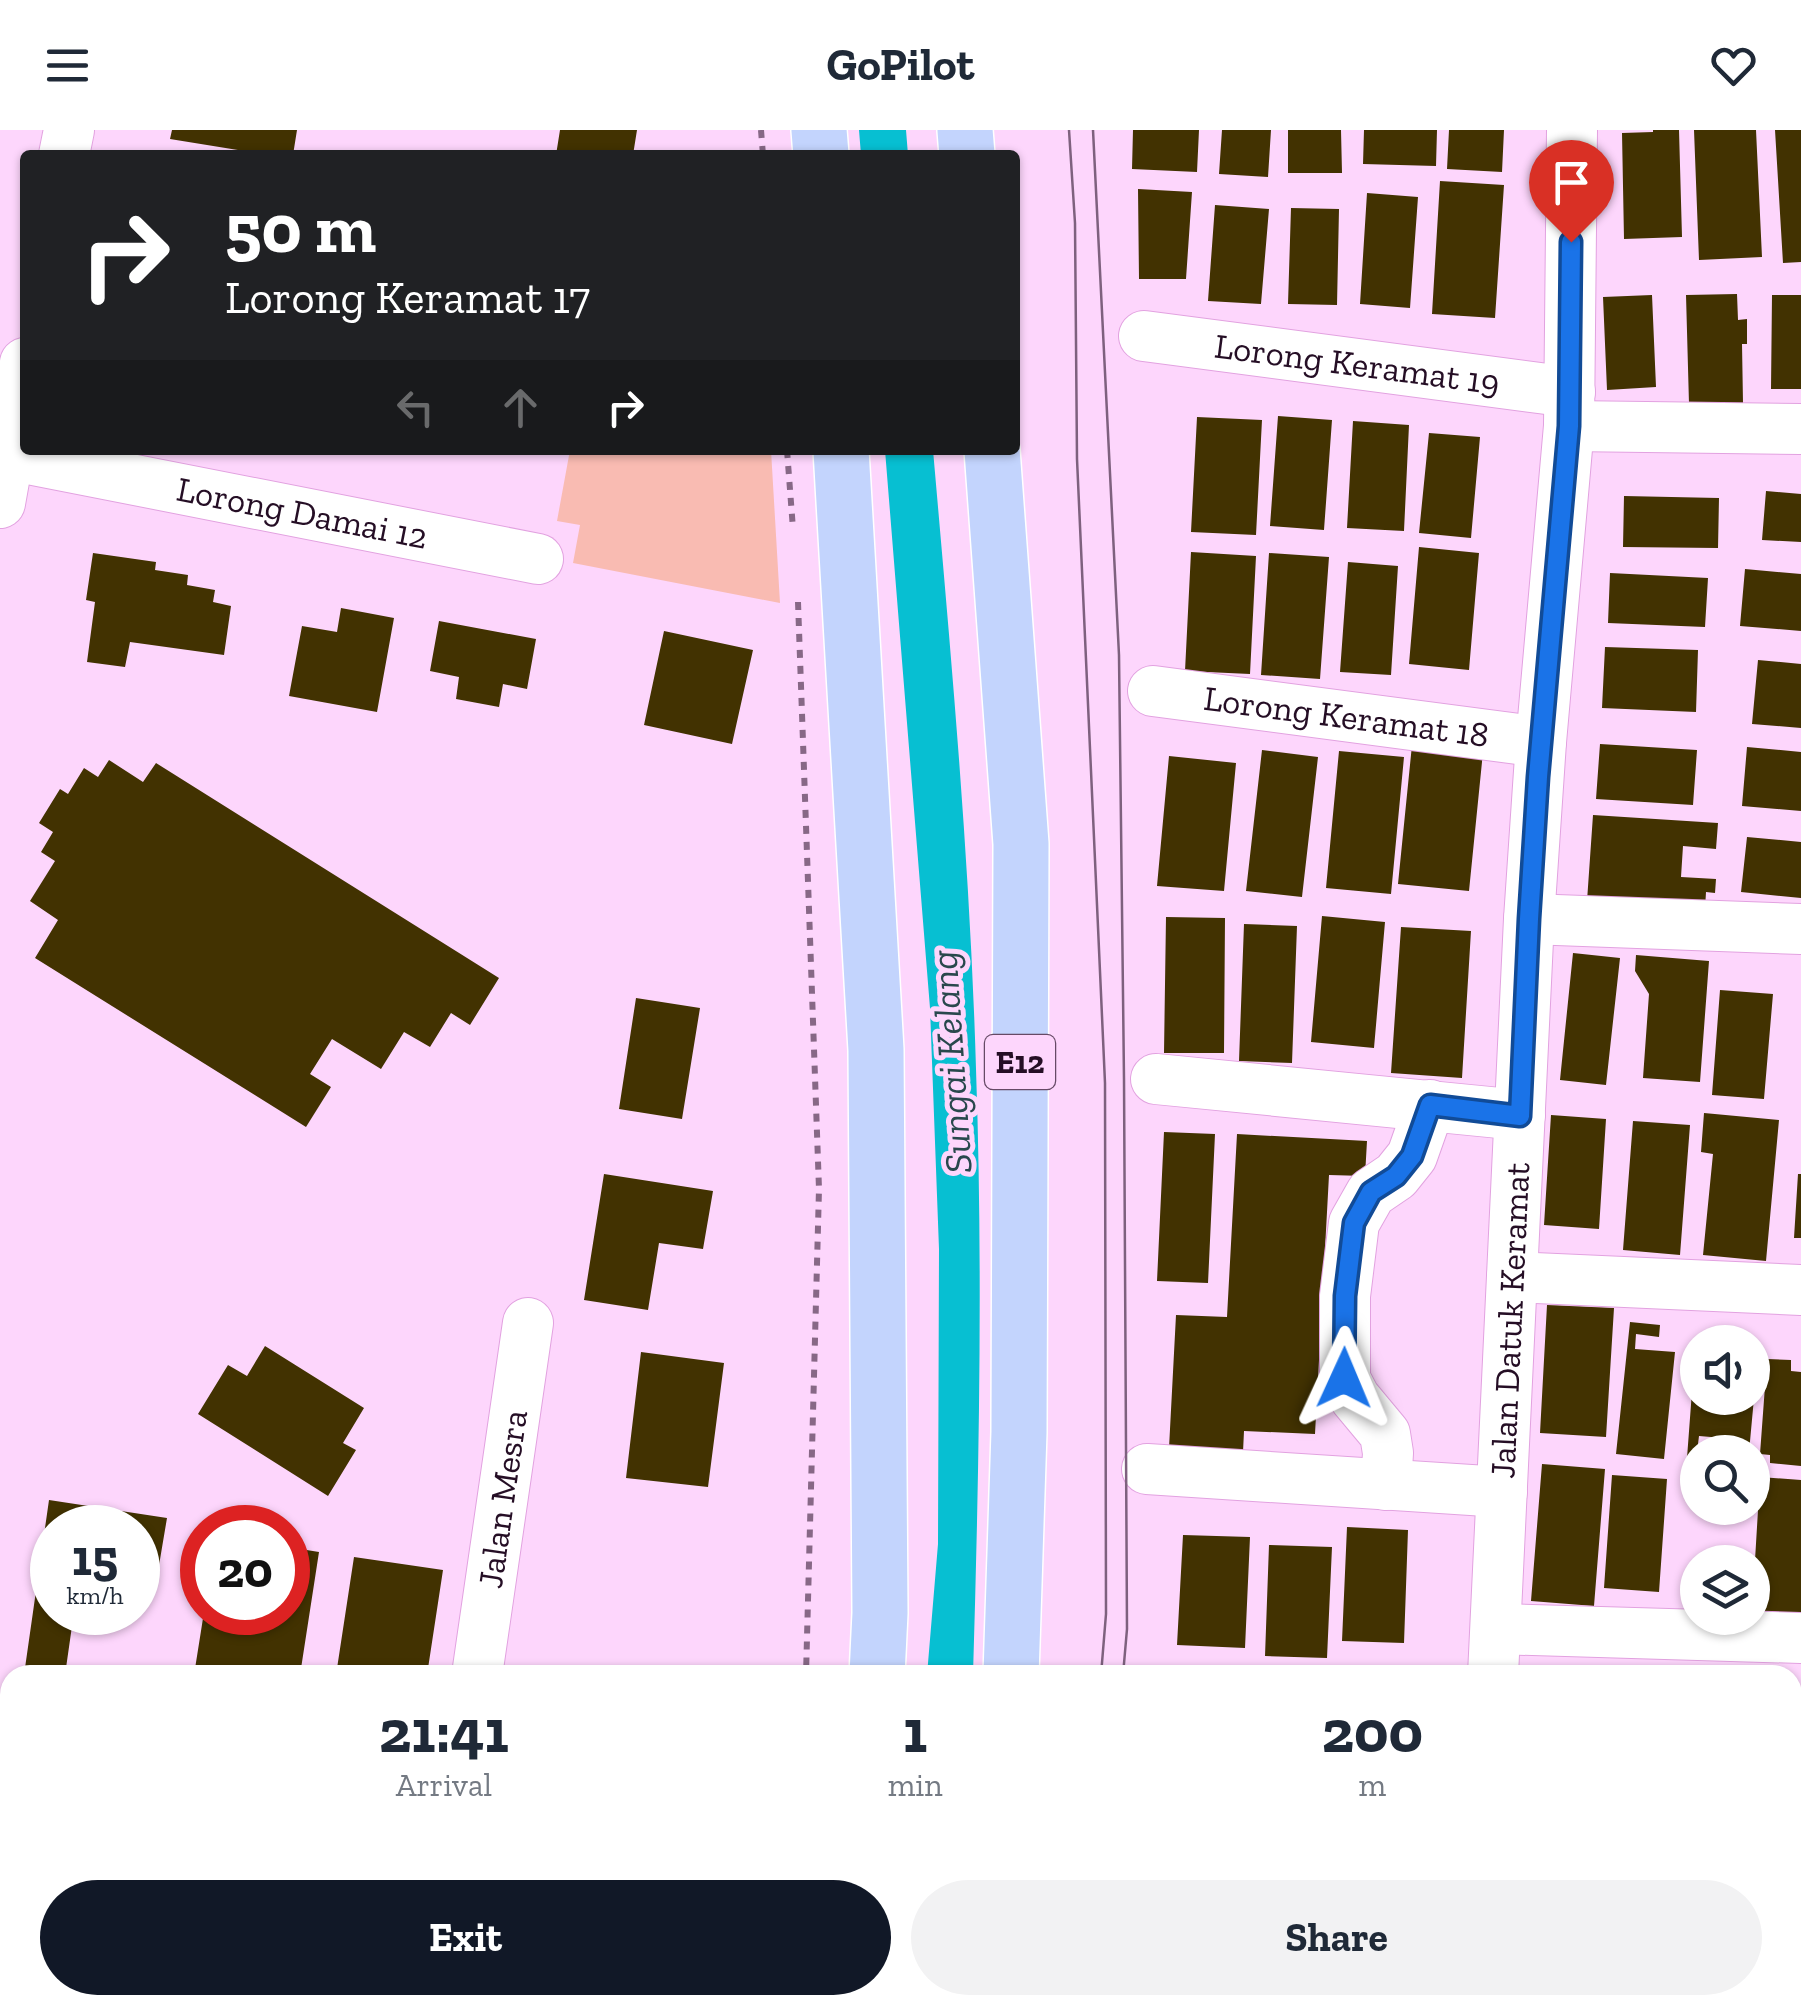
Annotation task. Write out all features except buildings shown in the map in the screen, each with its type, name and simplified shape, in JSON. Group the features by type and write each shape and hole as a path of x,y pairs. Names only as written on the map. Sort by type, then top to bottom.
{"highway":[{"path":"841,455 876,1050 880,1593 876,1665"},
{"name":"E12","path":"992,455 1021,844 1020,1432 1011,1665"}],"street":[{"name":"Jalan Datuk Keramat","path":"1494,1652 1529,919 1569,409 1572,130"},
{"name":"Lorong Keramat 19","path":"1144,336 1569,409 1801,429"},
{"path":"0,503 20,390"},
{"name":"Lorong Damai 12","path":"8,454 538,558"},
{"name":"Lorong Keramat 18","path":"1153,692 1541,742"},
{"path":"1529,919 1801,929"},
{"path":"1156,1079 1520,1116"},
{"path":"1386,1484 1385,1434 1344,1378 1347,1278 1354,1223 1371,1192 1396,1176 1412,1156 1430,1105"},
{"path":"1512,1277 1801,1290"},
{"name":"Jalan Mesra","path":"478,1665 528,1323"},
{"path":"1147,1469 1502,1492"},
{"path":"1494,1652 1801,1638"}],"path":[{"path":"787,455 794,543"},
{"path":"798,600 819,1189 806,1665"}],"shaded area":[{"path":"569,455 771,455 780,603 573,563 580,525 557,521"}],"water":[{"path":"859,130 906,130 908,150 861,150"},
{"name":"Sungai Kelang","path":"885,455 933,455 959,759 978,1145 973,1665 928,1665 938,1544 939,1249 930,1008"}],"tram line":[{"path":"1069,130 1075,223 1077,459 1105,1083 1106,1614 1102,1665"},
{"path":"1093,130 1119,655 1127,1629 1124,1665"}],"route":[{"path":"1344,1378 1345,1296 1354,1223 1371,1192 1396,1176 1412,1156 1430,1105 1520,1116 1538,777 1569,426 1571,242"}]}
